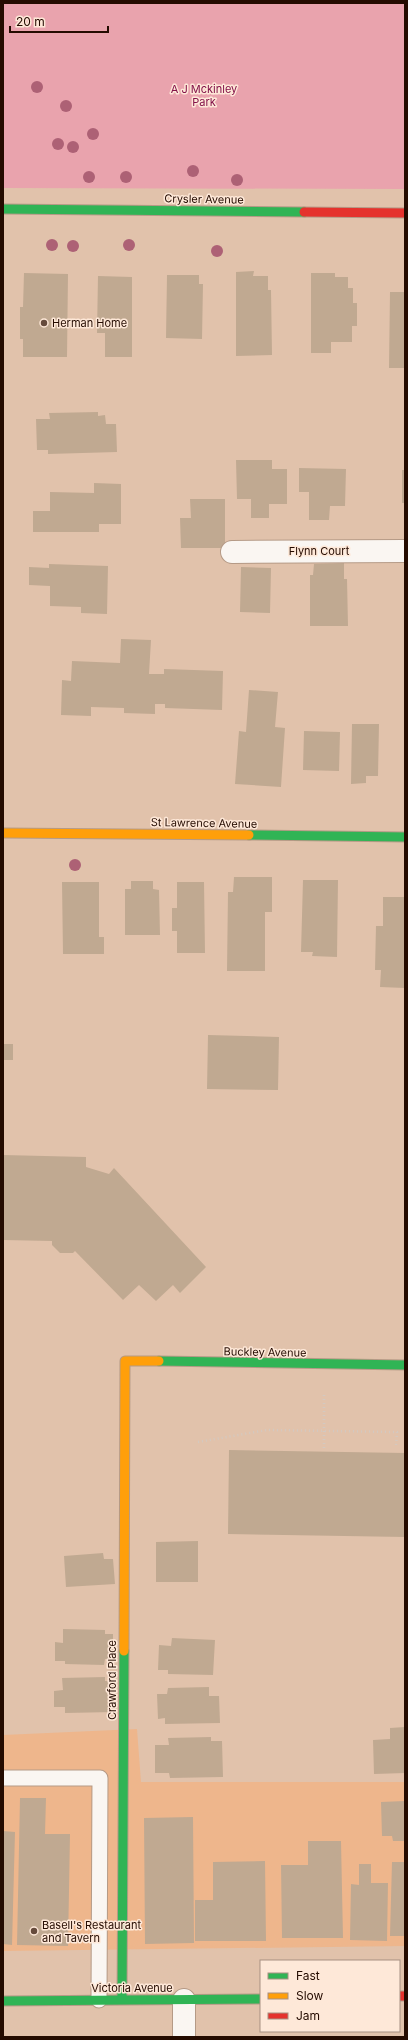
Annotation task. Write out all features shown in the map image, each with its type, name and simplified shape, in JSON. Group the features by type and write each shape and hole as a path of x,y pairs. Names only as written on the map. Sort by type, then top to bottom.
{"street":[{"name":"Crysler Avenue","path":"3,209 405,213"},
{"name":"Flynn Court","path":"232,552 405,551"},
{"name":"St Lawrence Avenue","path":"3,833 405,837"},
{"name":"Buckley Avenue","path":"125,1362 405,1365"},
{"name":"Crawford Place","path":"122,1999 125,1362"},
{"name":"Victoria Avenue","path":"3,2001 260,1999"},
{"path":"184,2000 184,2037"}],"lane":[{"path":"3,1778 100,1778 99,2000"}],"path":[{"path":"324,1364 324,1448"},
{"path":"198,1442 267,1430 324,1430 397,1432 396,1445"}],"shaded area":[{"path":"137,1729 141,1782 405,1782 405,1946 3,1951 3,1735"}],"green space":[{"name":"A J Mckinley Park","path":"3,3 405,3 405,189 3,188"}],"building":[{"path":"254,271 253,276 268,276 268,290 271,290 272,355 236,356 236,272"},
{"name":"Herman Home","path":"24,273 68,274 67,357 23,357 23,339 20,339 20,307 23,307"},
{"path":"311,273 335,273 335,277 348,277 348,288 353,288 353,303 357,303 357,326 352,326 352,342 331,342 331,353 311,353"},
{"path":"167,275 199,275 199,284 203,284 202,339 166,338"},
{"path":"98,276 132,277 132,357 105,357 105,333 97,333"},
{"path":"390,292 405,292 405,368 389,368"},
{"path":"98,412 98,416 105,415 106,424 116,424 117,452 48,454 48,450 37,450 36,419 50,419 49,413"},
{"path":"236,460 272,460 272,469 287,469 287,504 269,504 269,518 251,518 251,499 237,499"},
{"path":"299,468 346,469 345,506 330,506 329,520 309,520 309,492 299,492"},
{"path":"402,470 405,470 405,503 402,503"},
{"path":"94,483 121,484 121,524 99,524 99,532 33,532 33,511 50,511 50,492 94,493"},
{"path":"190,499 225,499 225,548 181,548 180,518 191,518"},
{"path":"344,563 344,579 347,579 348,626 310,626 310,575 313,575 314,564"},
{"path":"49,564 108,566 107,614 81,613 81,607 50,606 50,586 29,585 29,567 49,568"},
{"path":"241,567 271,568 270,613 240,612"},
{"path":"121,639 151,640 149,674 164,674 164,669 223,671 222,710 165,708 165,704 155,704 155,714 124,713 124,708 91,707 91,716 61,715 62,680 71,681 72,661 120,663"},
{"path":"249,690 278,692 275,727 285,728 281,787 235,784 239,731 246,732"},
{"path":"352,724 379,724 378,776 366,776 366,783 351,784"},
{"path":"304,731 340,732 339,771 303,770"},
{"path":"234,877 272,877 272,912 265,912 265,971 227,971 228,892 233,892"},
{"path":"303,880 338,880 337,957 312,956 313,952 301,952"},
{"path":"131,881 153,881 153,889 159,890 160,935 125,935 125,889 131,889"},
{"path":"62,882 99,882 99,937 104,937 104,954 63,954"},
{"path":"177,882 204,882 205,953 177,953 177,931 172,931 172,908 177,908"},
{"path":"383,897 405,897 405,988 380,987 381,970 375,970 376,926 383,926"},
{"path":"208,1035 279,1037 278,1090 207,1089"},
{"path":"3,1044 13,1044 13,1060 3,1060"},
{"path":"3,1155 86,1157 86,1167 109,1174 114,1168 206,1267 180,1293 173,1285 156,1301 139,1285 123,1300 75,1251 73,1253 60,1253 52,1245 52,1241 3,1240"},
{"path":"229,1450 405,1453 405,1537 228,1534"},
{"path":"198,1541 198,1582 156,1582 156,1542"},
{"path":"103,1553 104,1559 113,1559 115,1584 66,1587 64,1556"},
{"path":"63,1629 105,1630 105,1634 113,1634 113,1659 105,1659 104,1665 65,1664 65,1661 55,1661 55,1642 63,1643"},
{"path":"172,1638 215,1640 213,1675 168,1674 168,1670 158,1670 159,1645 171,1646"},
{"path":"105,1677 105,1681 114,1681 114,1712 65,1713 65,1707 54,1707 54,1691 63,1690 62,1678"},
{"path":"209,1687 209,1696 219,1696 220,1723 165,1724 165,1718 158,1719 157,1694 167,1694 168,1688"},
{"path":"405,1727 405,1773 374,1774 373,1740 390,1739 390,1728"},
{"path":"211,1737 211,1741 222,1741 223,1777 170,1778 169,1773 155,1773 155,1745 169,1745 168,1738"},
{"path":"20,1798 46,1798 45,1834 70,1834 68,1946 17,1945"},
{"path":"405,1801 405,1841 393,1841 392,1836 382,1836 381,1802"},
{"path":"193,1817 194,1943 145,1944 144,1818"},
{"path":"3,1831 15,1832 12,1945 3,1944"},
{"path":"308,1841 341,1841 343,1938 282,1938 281,1865 308,1865"},
{"path":"265,1861 266,1941 195,1941 195,1900 213,1900 213,1862"},
{"path":"392,1862 405,1862 405,1936 390,1936"},
{"path":"359,1864 371,1864 371,1883 388,1883 387,1941 350,1940 351,1884 359,1885"}],"traffic: fast":[{"path":"3,209 304,212"},
{"path":"249,835 405,837"},
{"path":"159,1361 405,1365"},
{"path":"122,1999 124,1651"},
{"path":"3,2001 260,1999"}],"traffic: slow":[{"path":"3,833 249,835"},
{"path":"124,1651 125,1361 159,1361"}],"traffic: jam":[{"path":"304,212 405,213"},
{"path":"400,1996 405,1996"}],"place":[{"name":"Herman Home","path":"44,323"},
{"name":"Basell's Restaurant and Tavern","path":"34,1931"}]}
